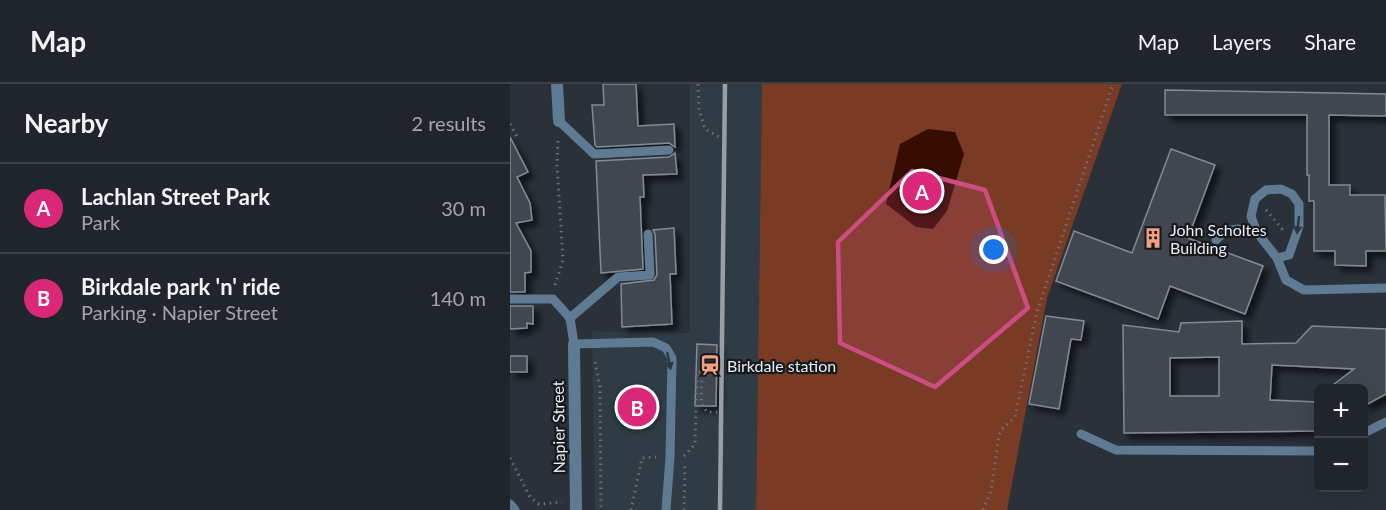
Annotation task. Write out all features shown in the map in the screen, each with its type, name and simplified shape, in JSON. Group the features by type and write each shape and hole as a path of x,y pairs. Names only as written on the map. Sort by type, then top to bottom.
{"street":[{"path":"557,84 559,121"},
{"name":"Napier Street","path":"574,344 575,506"}],"lane":[{"path":"559,121 594,154 669,150"},
{"path":"1277,258 1289,255 1299,226 1299,204 1292,194 1281,189 1266,190 1255,200 1251,216 1256,231 1277,258 1286,280 1304,290 1386,288"},
{"path":"1216,240 1225,231 1238,229 1256,231"},
{"path":"570,318 618,277 650,275 648,234"},
{"path":"510,299 553,299 570,318 574,344 653,342 666,348 672,358 670,457 666,510"},
{"path":"1368,431 1386,422"},
{"path":"1081,434 1116,450 1314,452"},
{"path":"510,504 515,510"}],"path":[{"path":"698,84 699,109 705,129 722,138"},
{"path":"983,510 991,491 999,435 1015,417 1037,312 1113,84"},
{"path":"553,299 555,283 563,260 557,165 559,121"},
{"path":"510,124 518,138"},
{"path":"1254,205 1265,209 1293,245"},
{"path":"595,362 600,387 601,510"},
{"path":"684,510 685,456 695,444 697,372 702,372 701,404 707,412 721,412"},
{"path":"670,457 685,456"},
{"path":"631,510 642,458 656,457"},
{"path":"510,458 530,497 538,504 575,506"}],"highlighted area":[{"path":"912,171 985,190 1028,308 935,387 840,343 838,242"}],"shaded area":[{"path":"690,84 762,84 756,510 595,510 592,331 690,333"},
{"path":"762,84 1122,84 1047,298 1007,510 756,510"},
{"path":"928,129 955,132 964,154 947,211 933,229 916,227 886,204 900,144"}],"building":[{"path":"603,84 636,84 638,126 674,124 675,147 669,143 597,147 592,105 604,105"},
{"path":"1165,90 1386,94 1386,116 1329,115 1329,185 1350,185 1350,195 1385,195 1386,251 1366,251 1366,266 1335,265 1335,251 1314,251 1314,201 1309,201 1309,175 1307,175 1307,115 1165,115"},
{"path":"510,137 528,172 517,177 530,203 532,220 516,223 531,251 531,272 525,273 525,292 510,292"},
{"name":"John Scholtes Building","path":"1171,149 1215,165 1188,238 1263,266 1245,314 1170,286 1158,319 1056,281 1074,231 1132,253"},
{"path":"675,153 677,174 643,175 644,197 640,197 643,269 601,273 596,161 669,157"},
{"path":"674,228 676,274 670,274 672,324 622,327 621,284 654,280 657,275 653,230"},
{"path":"510,306 533,306 533,324 527,323 527,328 510,329"},
{"path":"1046,316 1084,321 1081,340 1071,339 1059,409 1029,404"},
{"path":"1242,321 1242,344 1296,343 1312,326 1386,329 1386,394 1368,404 1368,384 1334,384 1354,369 1272,365 1270,400 1314,402 1314,431 1124,433 1123,325 1179,332 1181,323","holes":["1219,357 1219,396 1170,396 1170,358"]},
{"path":"697,344 717,345 716,406 695,406"},
{"path":"510,356 527,356 527,372 510,372"}],"railway":[{"path":"720,510 725,84"}],"place":[{"name":"Lachlan Street Park","path":"922,191"},
{"name":"John Scholtes Building","path":"1153,238"},
{"name":"Birkdale station","path":"710,365"},
{"name":"Birkdale park 'n' ride","path":"637,407"}]}
